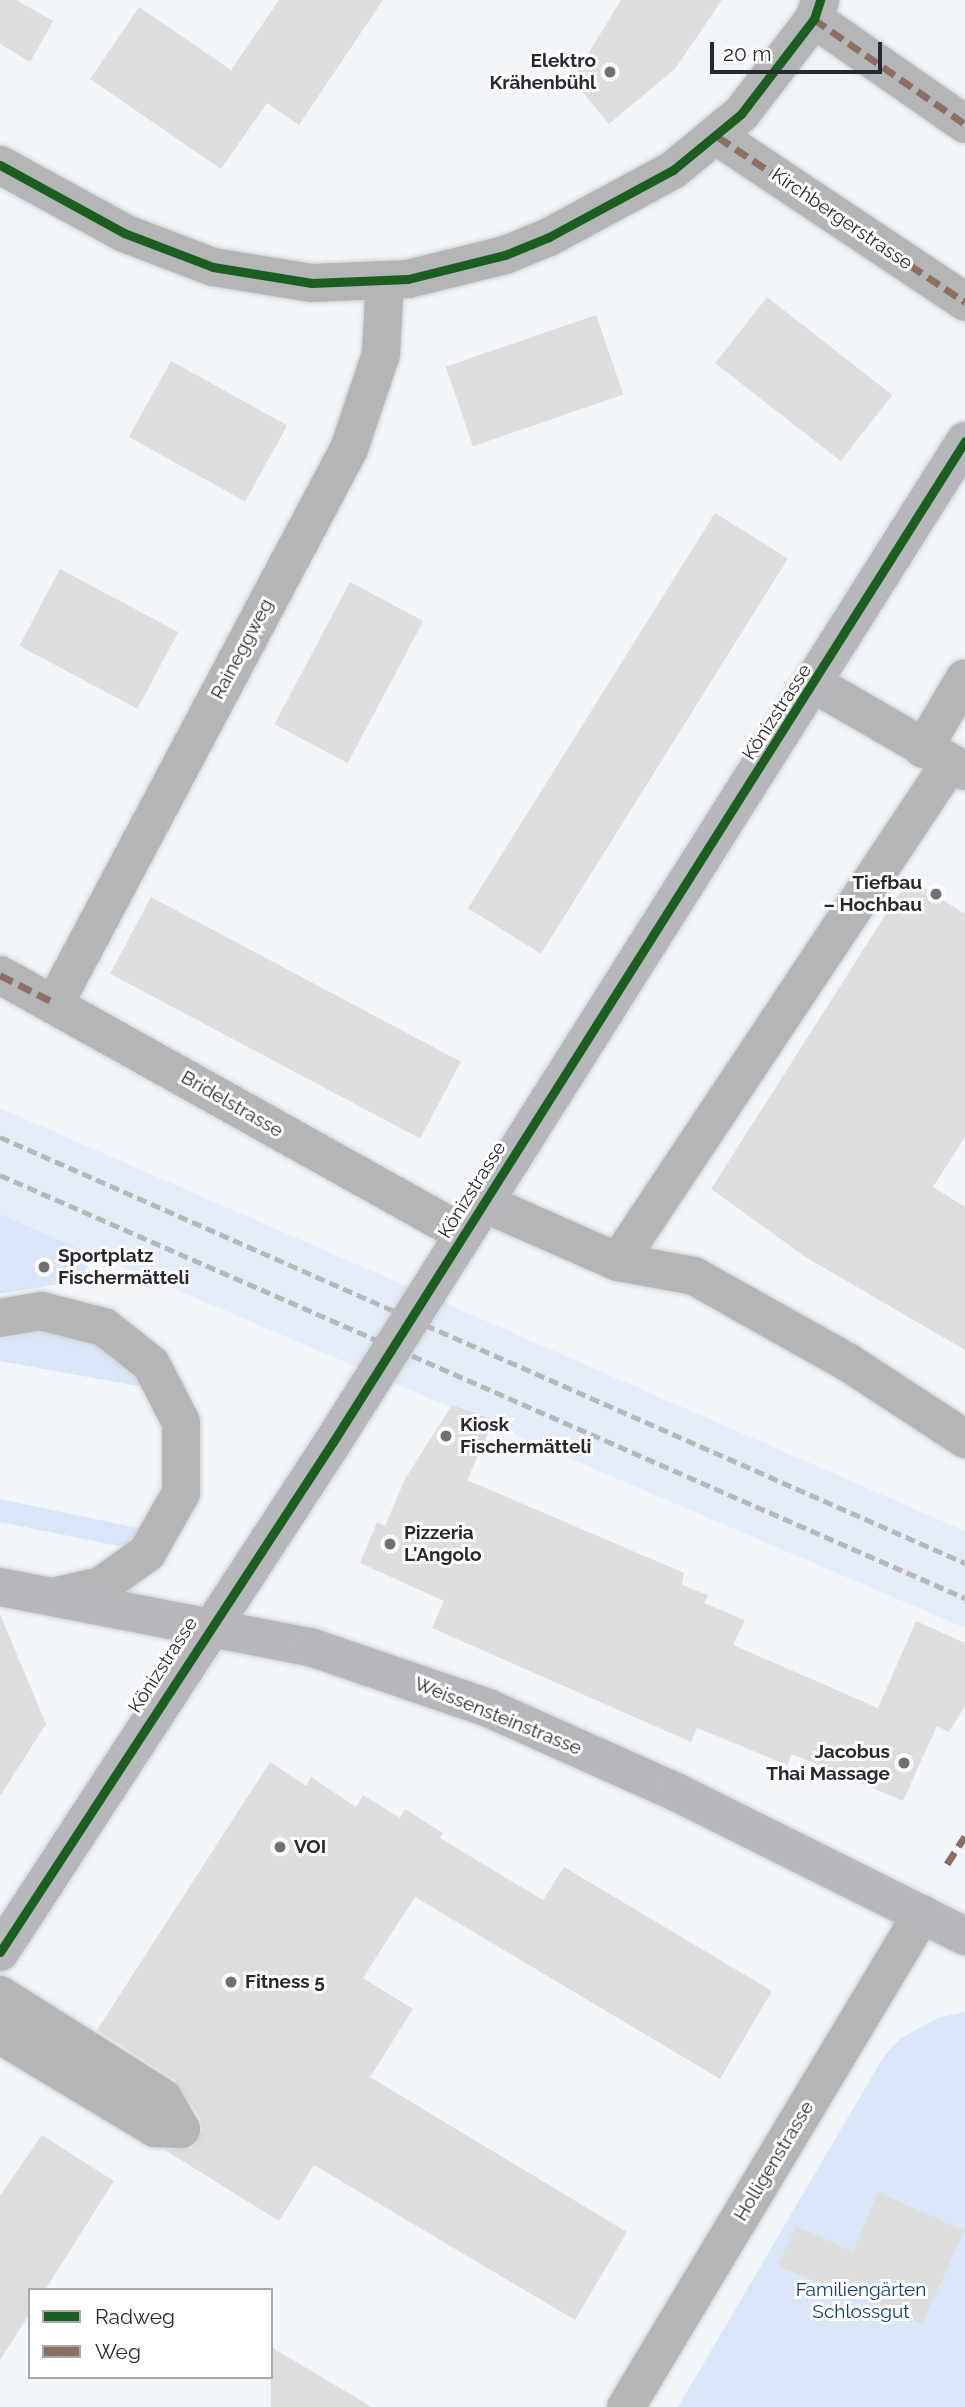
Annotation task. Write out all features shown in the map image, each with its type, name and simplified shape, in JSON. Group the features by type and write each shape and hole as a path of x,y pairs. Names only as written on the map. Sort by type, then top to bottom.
{"main road":[{"name":"Könizstrasse","path":"0,1952 816,685 965,441"},
{"name":"Weissensteinstrasse","path":"0,1587 323,1651 488,1708 678,1793 965,1936"}],"street":[{"path":"0,164 124,233 202,263 312,283 385,281 454,269 549,237 634,193 718,137 817,9 965,124"},
{"name":"Kirchbergerstrasse","path":"718,137 965,302"},
{"name":"Raineggweg","path":"55,1003 349,449 381,354 385,281"},
{"path":"618,1262 946,761 965,678"},
{"name":"Könizstrasse","path":"816,685 946,761"},
{"name":"Bridelstrasse","path":"0,975 55,1003 464,1234"},
{"path":"484,1203 618,1262 694,1276 849,1363 965,1439"},
{"path":"0,1318 41,1311 104,1327 151,1364 181,1422 181,1493 147,1553 101,1586 52,1597"},
{"name":"Holligenstrasse","path":"626,2407 922,1914"},
{"path":"0,1995 163,2098 181,2129 155,2128 0,2035"}],"shaded area":[{"path":"0,1108 965,1531 965,1628 0,1214"}],"green space":[{"name":"Sportplatz Fischermätteli","path":"0,1214 92,1254 82,1280 0,1294"},
{"path":"42,1330 84,1337 112,1352 149,1388 0,1361 0,1340"},
{"path":"0,1499 147,1530 128,1548 0,1522"},
{"name":"Familiengärten Schlossgut","path":"965,2012 965,2407 678,2407 884,2056 901,2038 940,2017"}],"building":[{"path":"0,0 16,0 53,21 30,62 0,44"},
{"path":"279,0 383,0 299,125 267,103 221,169 90,79 139,7 231,70"},
{"path":"621,0 722,0 675,69 609,124 572,80"},
{"path":"767,297 892,395 841,461 715,363"},
{"path":"596,315 623,394 473,446 446,367"},
{"path":"171,361 287,425 245,502 129,437"},
{"path":"715,513 788,559 541,954 468,908"},
{"path":"60,569 178,632 137,709 19,646"},
{"path":"350,582 423,621 348,763 274,724"},
{"path":"909,878 965,914 965,1137 933,1187 965,1207 965,1350 807,1258 711,1189"},
{"path":"151,897 461,1062 420,1139 110,974"},
{"path":"452,1405 494,1420 467,1480 684,1573 682,1585 708,1595 704,1603 745,1620 733,1645 878,1708 916,1621 965,1643 965,1706 949,1732 937,1726 903,1801 792,1754 787,1765 697,1728 691,1742 432,1628 444,1601 360,1563 377,1522 385,1526 405,1479"},
{"path":"0,1614 46,1724 0,1796"},
{"path":"270,1762 306,1786 311,1777 356,1807 363,1795 400,1818 405,1809 443,1833 440,1838 543,1900 564,1867 772,1991 720,2079 415,1897 363,1978 413,2009 370,2077 627,2232 575,2320 314,2165 279,2221 165,2150 192,2148 203,2130 200,2118 175,2080 97,2030"},
{"path":"42,2135 114,2181 46,2288 28,2288 28,2316 0,2360 0,2196"},
{"path":"878,2192 964,2231 922,2324 778,2266 796,2226 853,2252"},
{"path":"273,2348 372,2407 271,2407"}],"tram line":[{"path":"0,1311 56,1305 124,1328 172,1377 186,1408 195,1452 180,1519 156,1554 122,1584 67,1603 0,1600"}],"railway":[{"path":"0,1137 965,1563"},
{"path":"0,1175 965,1598"}],"marked path":[{"path":"814,19 965,124"},
{"path":"718,137 965,302"},
{"path":"0,975 55,1003"},
{"path":"947,1864 965,1836"}],"cycle path":[{"path":"0,165 124,233 213,267 312,283 408,279 505,255 549,237 673,170 741,114 814,19 820,0"},
{"path":"0,1952 333,1442 965,441"}],"place":[{"name":"Elektro Krähenbühl","path":"610,72"},
{"name":"Tiefbau – Hochbau","path":"936,894"},
{"name":"Sportplatz Fischermätteli","path":"44,1267"},
{"name":"Kiosk Fischermätteli","path":"446,1436"},
{"name":"Pizzeria L'Angolo","path":"390,1544"},
{"name":"Jacobus Thai Massage","path":"904,1763"},
{"name":"VOI","path":"280,1847"},
{"name":"Fitness 5","path":"231,1982"}]}
